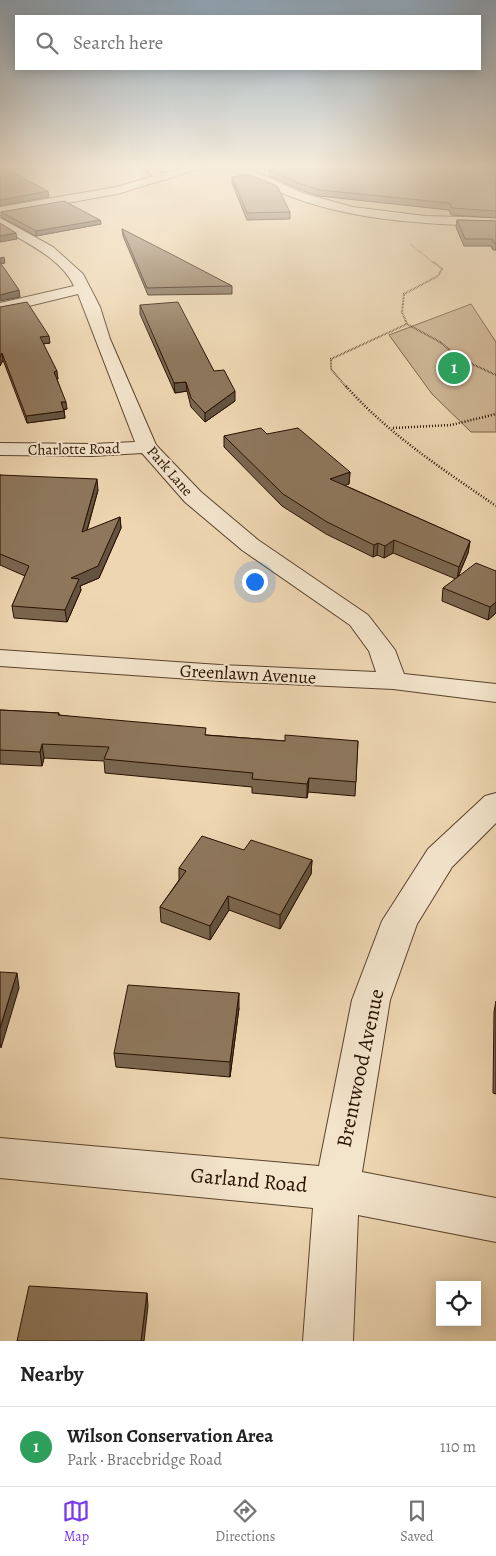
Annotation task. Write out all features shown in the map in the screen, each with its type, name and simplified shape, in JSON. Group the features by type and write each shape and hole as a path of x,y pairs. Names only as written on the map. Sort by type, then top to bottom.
{"street":[{"name":"Park Lane","path":"24,229 64,261 76,274 84,288 102,339 147,447 193,497 250,545 358,620 382,650 393,681"},
{"path":"0,308 36,301 84,288"},
{"name":"Charlotte Road","path":"0,449 93,450 147,447"},
{"name":"Greenlawn Avenue","path":"0,658 220,673 393,681 496,693"},
{"name":"Brentwood Avenue","path":"328,1341 336,1189 371,1000 400,921 440,858 496,804"},
{"name":"Garland Road","path":"0,1158 336,1189 496,1220"}],"path":[{"path":"399,229 400,237 442,269 438,276 404,294 402,312 407,324 440,342 459,358 496,375"},
{"path":"407,324 340,353 331,359 331,369 366,409 447,472 496,506"},
{"path":"392,428 452,425 496,414"}],"shaded area":[{"path":"471,304 496,342 496,432 471,432 432,394 389,335"}],"building":[{"path":"0,229 9,229 16,233 0,236"},
{"path":"32,229 50,229 36,231"},
{"path":"122,229 173,255 232,286 147,288"},
{"path":"461,229 496,229 496,243 492,239 465,239"},
{"path":"0,262 19,290 0,295"},
{"path":"27,302 49,336 40,337 57,371 54,372 66,402 61,402 64,411 26,416 2,353 0,357 0,307"},
{"path":"178,302 214,371 224,370 235,391 205,413 191,398 186,382 174,383 140,305"},
{"path":"261,428 267,434 298,428 350,472 330,479 470,541 459,567 394,540 385,546 378,543 374,545 327,522 283,494 224,436"},
{"path":"0,475 97,479 82,532 120,517 98,566 71,578 79,579 65,610 12,606 29,566 0,554"},
{"path":"476,563 496,571 496,602 490,607 443,588"},
{"path":"0,710 59,713 58,715 206,728 205,735 285,741 285,735 358,741 356,782 309,778 307,784 252,779 253,773 104,759 109,747 42,744 40,752 0,750"},
{"path":"202,836 244,850 251,840 312,860 280,915 228,896 210,926 160,907 186,871 179,868"},
{"path":"0,972 17,973 0,1028"},
{"path":"128,985 239,993 230,1062 114,1053"},
{"path":"29,1286 147,1293 141,1341 17,1341"}],"place":[{"name":"Wilson Conservation Area","path":"454,368"}]}
